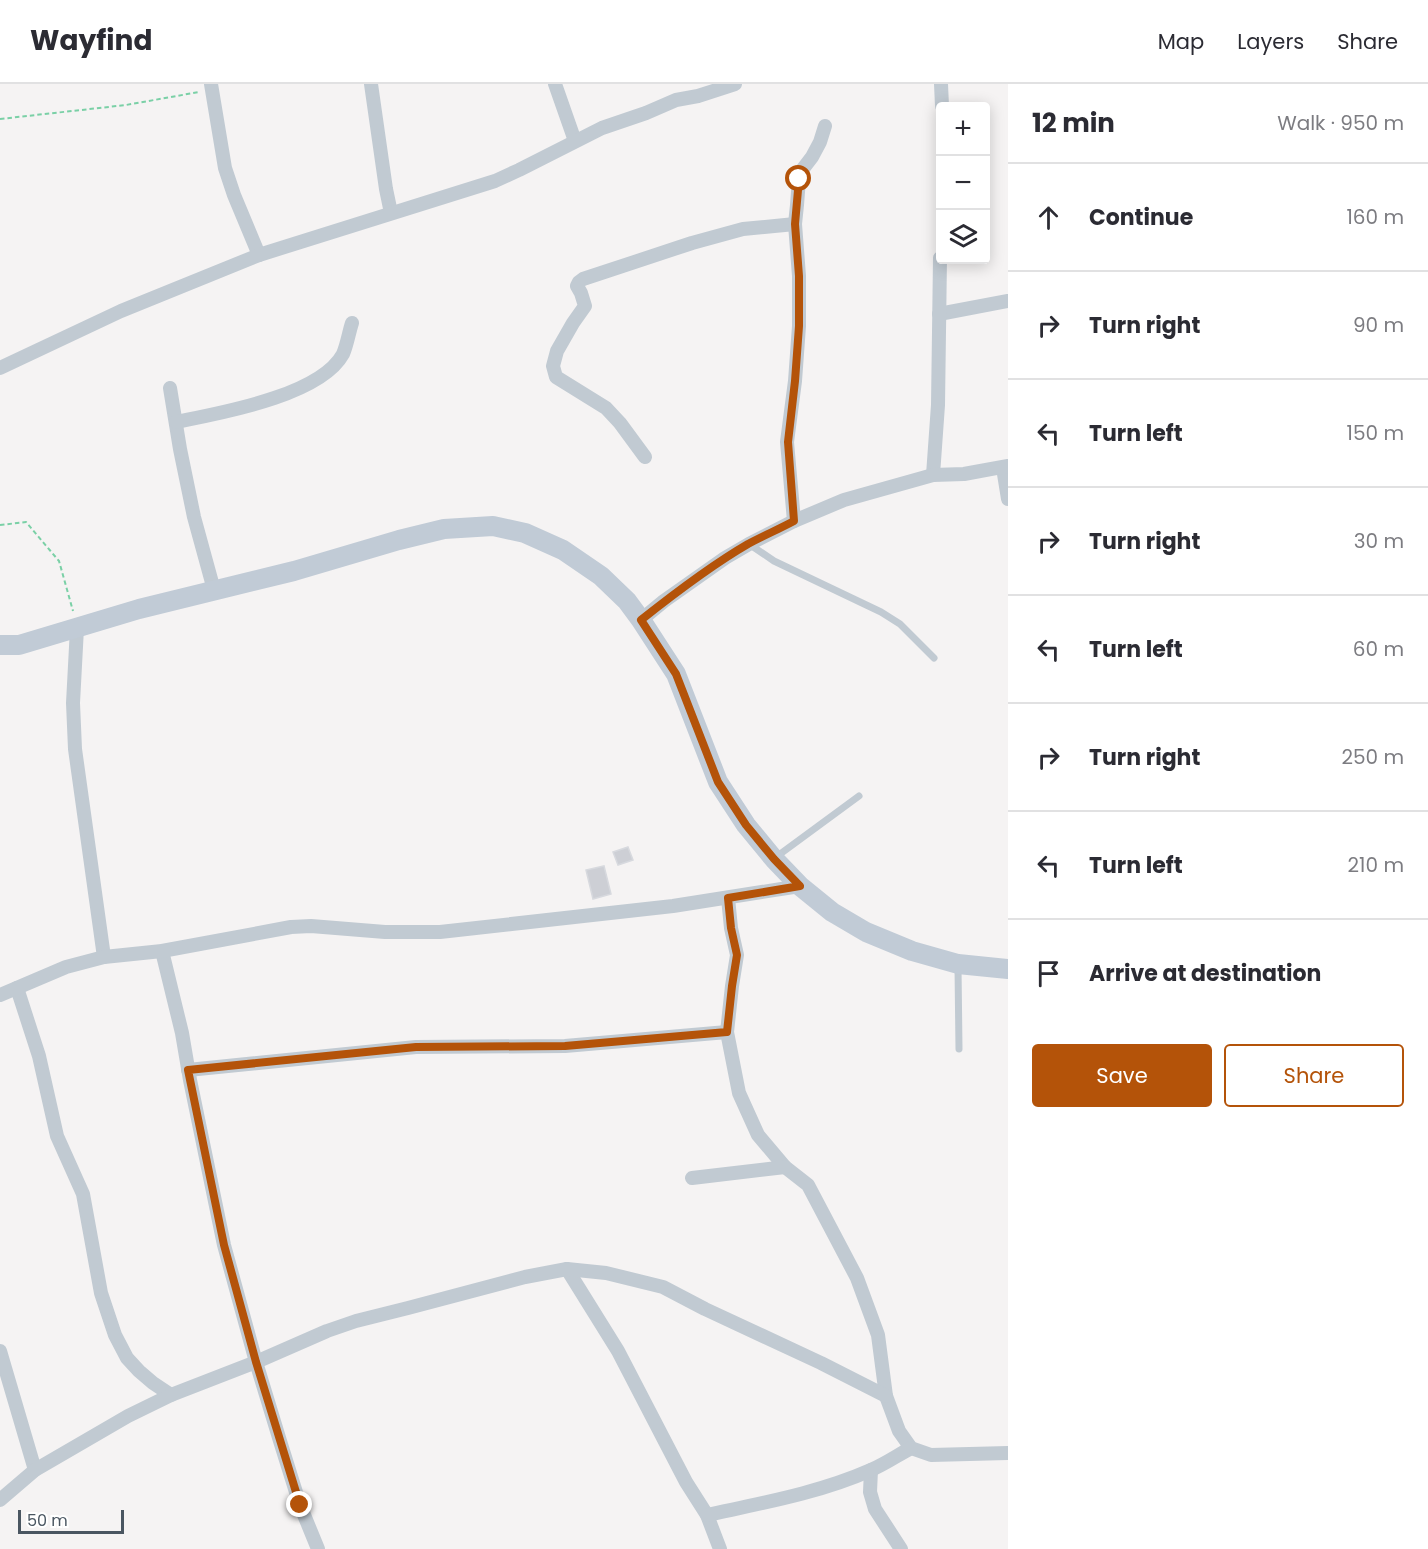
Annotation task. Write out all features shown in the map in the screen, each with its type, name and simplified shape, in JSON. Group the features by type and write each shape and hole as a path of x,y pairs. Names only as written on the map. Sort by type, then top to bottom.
{"main road":[{"path":"0,645 19,645 139,609 294,571 365,549 444,529 493,526 525,533 563,550 601,576 627,601 676,674 718,782 746,825 800,886 832,912 866,932 912,951 958,964 1008,969"}],"street":[{"path":"371,84 391,213"},
{"path":"555,84 575,141"},
{"path":"0,368 121,311 259,255 495,181 602,128 709,88 735,84"},
{"path":"941,84 942,102"},
{"path":"211,87 225,168 259,255"},
{"path":"794,521 788,442 799,326 799,276 795,224 799,179 802,170 816,150 825,126"},
{"path":"645,457 606,408 556,377 553,366 557,351 585,306 577,286 579,282 692,243 743,229 795,224"},
{"path":"933,476 938,405 940,264"},
{"path":"939,314 1008,301"},
{"path":"176,422 253,406 316,380 343,354 352,323"},
{"path":"170,388 194,517 214,590"},
{"path":"641,620 725,558 794,521 844,500 933,476 964,474 1005,467 1008,499"},
{"path":"77,628 75,749 104,957"},
{"path":"0,995 66,967 104,957 162,951 291,927 311,926 385,932 440,932 728,898 800,886"},
{"path":"728,898 737,955 727,1032 739,1093 758,1135 786,1167 808,1185 857,1278 878,1335 886,1396 899,1431 911,1448 931,1455 1008,1453"},
{"path":"162,951 182,1033 224,1245 256,1362 300,1505 318,1549"},
{"path":"17,988 39,1056 57,1136 83,1194 101,1293 115,1335 133,1365 171,1395"},
{"path":"188,1070 416,1047 565,1046 727,1032"},
{"path":"692,1178 786,1167"},
{"path":"0,1500 35,1470 128,1416 171,1395 327,1331 356,1321 525,1277 567,1269 606,1273 663,1287 886,1396"},
{"path":"567,1269 618,1351 681,1472 707,1515 720,1549"},
{"path":"0,1352 3,1370 35,1470"},
{"path":"707,1515 788,1497 831,1484 871,1470 911,1448"},
{"path":"871,1470 870,1492 875,1509 900,1549"}],"lane":[{"path":"750,544 774,561 881,612 900,624 934,658"},
{"path":"774,859 860,796"},
{"path":"958,964 959,1050"}],"path":[{"path":"0,119 126,105 211,87"},
{"path":"0,525 26,522 59,561 77,628"}],"building":[{"path":"628,847 633,860 618,865 613,852"},
{"path":"604,866 611,894 593,899 586,870"}],"route":[{"path":"300,1505 256,1362 224,1245 188,1070 416,1047 565,1046 727,1032 737,955 728,898 800,886 746,825 718,782 676,674 641,620 725,558 794,521 788,442 799,326 799,276 795,224 799,179"}]}
